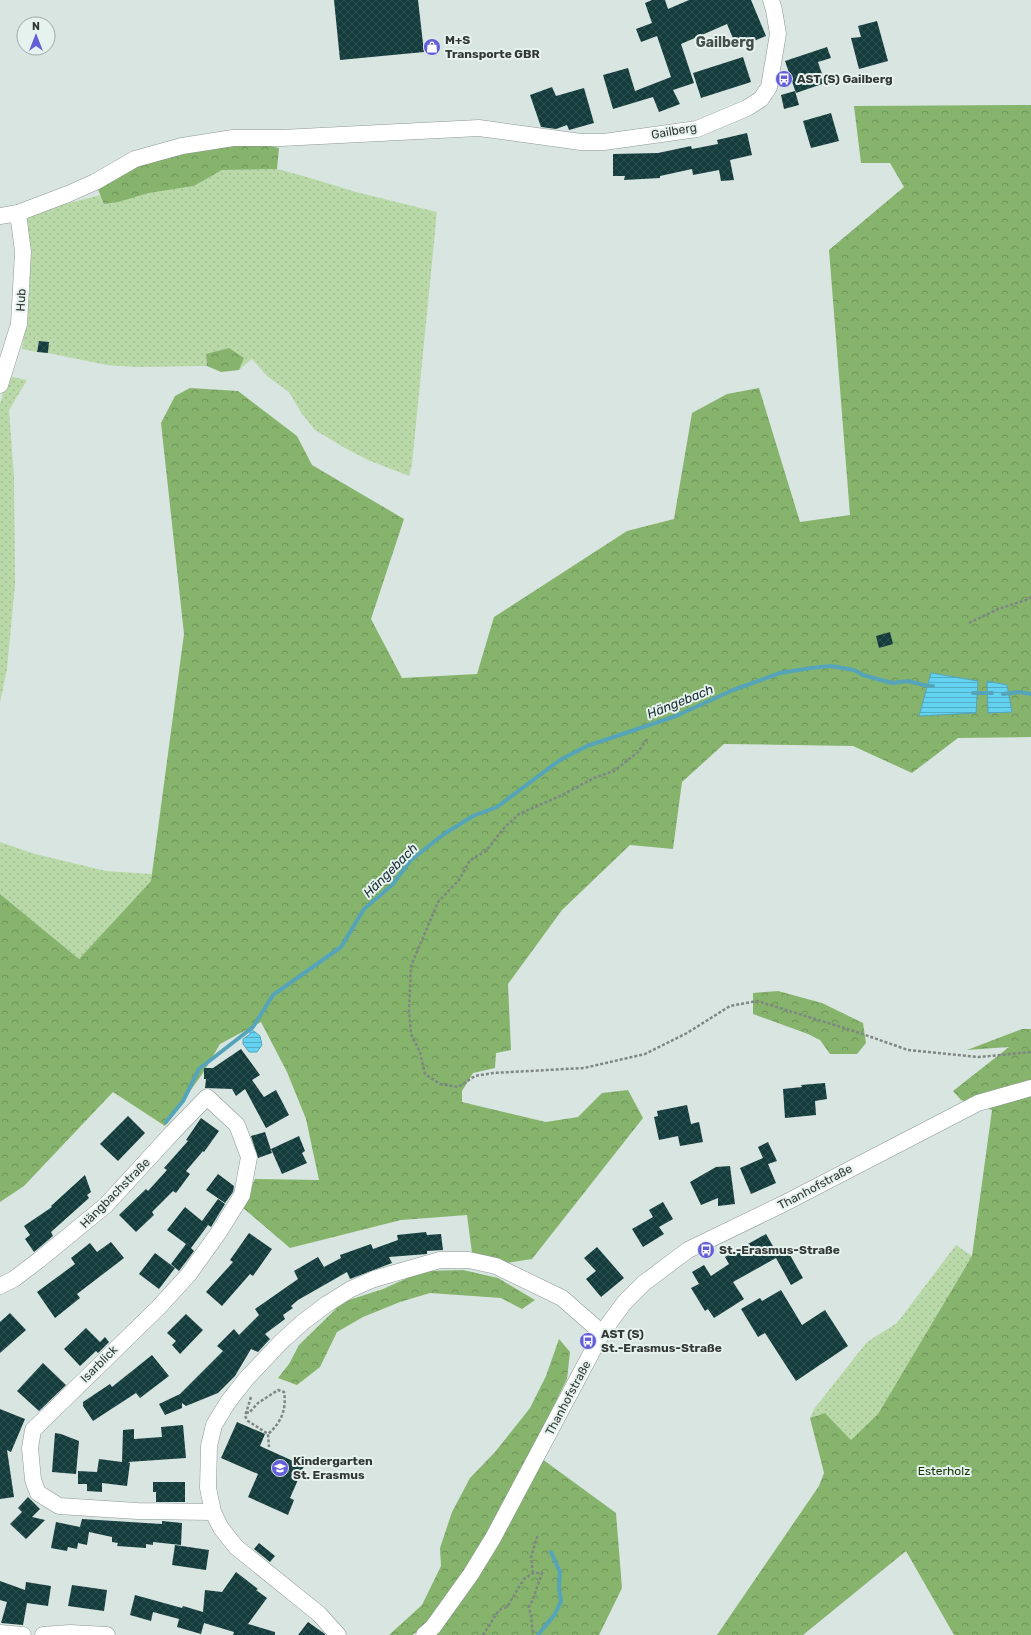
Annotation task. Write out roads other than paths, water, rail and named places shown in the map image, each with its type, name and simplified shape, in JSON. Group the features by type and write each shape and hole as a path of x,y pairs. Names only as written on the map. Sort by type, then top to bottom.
{"street":[{"name":"Gailberg","path":"0,216 18,213 68,194 95,182 135,158 182,146 232,138 281,138 479,128 581,142 604,142 697,129 746,108 760,100 769,87 778,34 771,0"},
{"name":"Hub","path":"0,385 20,324 23,252 18,213"},
{"name":"Thanhofstraße","path":"424,1635 433,1626 471,1574 493,1538 602,1333 624,1303 644,1283 688,1250 783,1204 978,1102 1031,1088"},
{"name":"Hängbachstraße","path":"0,1286 14,1279 73,1233 106,1204 207,1097"},
{"name":"Isarblick","path":"207,1097 237,1125 249,1157 242,1195 189,1274 158,1308 33,1430 30,1448 32,1480 38,1493 59,1506 129,1510 212,1512"},
{"path":"338,1635 319,1614 236,1548 221,1528 212,1512 208,1488 207,1466 212,1432 214,1425 228,1402 251,1374 281,1342 303,1322 345,1293 374,1279 440,1260 469,1260 496,1266 562,1298 602,1333"},
{"name":"Hängbachstraße","path":"0,1297 14,1279"},
{"path":"0,1633 23,1635"},
{"path":"43,1635 70,1633 108,1635"}],"water":[{"path":"931,673 978,681 976,713 919,716"},
{"path":"987,681 1007,685 1012,712 988,713"},
{"path":"250,1028 260,1036 262,1045 257,1052 249,1052 243,1044 243,1039 250,1034"}],"waterway":[{"name":"Hängebach","path":"166,1122 183,1101 199,1069 253,1027 273,995 341,947 364,909 392,885 411,860 444,834 473,816 497,807 560,760 587,746 676,716 733,690 780,673 831,666 854,670 863,675 892,683 908,681 933,686"},
{"path":"1003,694 1019,692 1031,694"},
{"path":"973,693 992,693"},
{"path":"538,1635 555,1614 561,1601 559,1588 560,1572 551,1552"}],"place":[{"name":"M+S Transporte GBR","path":"432,47"},
{"name":"AST (S) Gailberg","path":"784,79"},
{"name":"St.-Erasmus-Straße","path":"706,1250"},
{"name":"AST (S) St.-Erasmus-Straße","path":"588,1341"},
{"name":"Kindergarten St. Erasmus","path":"280,1468"}],"district":[{"name":"Gailberg","path":"725,42"}],"park label":[{"name":"Esterholz","path":"944,1471"}]}
